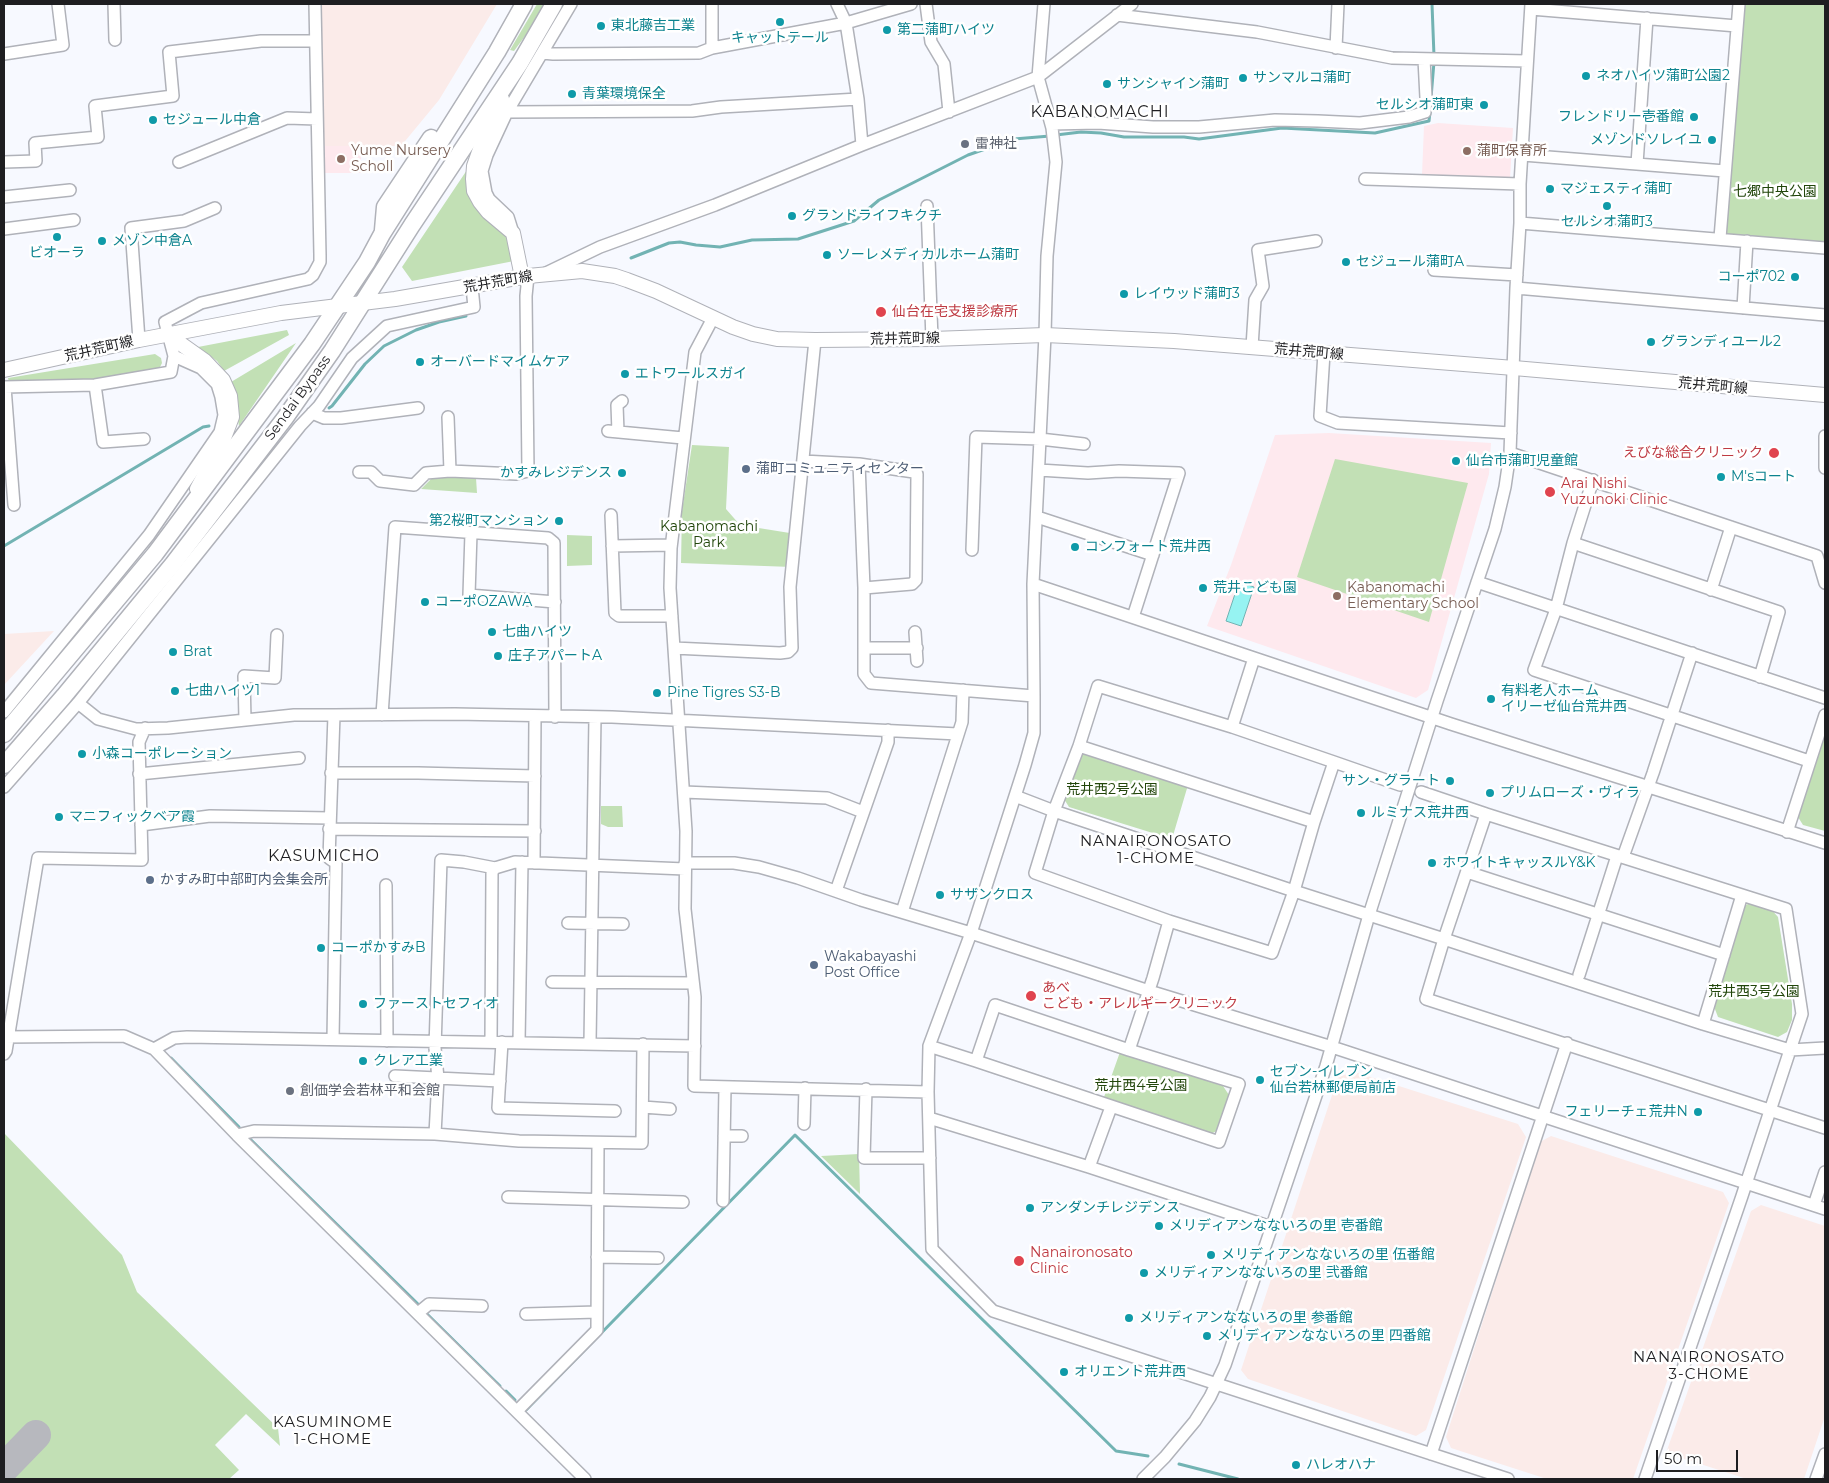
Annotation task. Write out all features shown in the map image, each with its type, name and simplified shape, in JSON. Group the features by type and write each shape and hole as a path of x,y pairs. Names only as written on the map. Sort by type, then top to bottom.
{"highway":[{"name":"Sendai Bypass","path":"4,734 155,554 312,344 367,262 382,234 386,207 439,124 452,124 498,52 523,4"},
{"name":"Sendai Bypass","path":"4,765 70,689 173,564 285,418 332,351 362,302 520,63 554,4"}],"main road":[{"path":"520,63 480,149 472,179 474,191 480,202 488,212 513,233 525,277"},
{"name":"荒井荒町線","path":"4,368 281,313 472,287 525,277 582,271 614,276 656,291 733,327 767,337 815,340 932,339 1045,335 1174,341 1825,395"},
{"path":"168,334 205,361 223,380 230,396 232,416 224,438 180,520"}],"street":[{"path":"4,54 62,45 58,4"},
{"path":"114,4 115,40"},
{"path":"14,505 4,388 96,385 171,372 174,356 165,322 201,303 308,278 317,270 320,255 314,41 315,4"},
{"path":"513,233 508,217 489,200 482,179 482,171 487,155 507,112 571,4"},
{"path":"712,4 712,48"},
{"path":"837,4 846,23 858,99 862,145"},
{"path":"542,53 698,53 712,48 846,23 911,4"},
{"path":"926,4 931,42 944,64 949,112"},
{"path":"1044,4 1038,77 1052,126 1056,162 1046,256 1045,335 1034,584 1034,734 971,933 929,1046 928,1092 932,1249 993,1311 1508,1479"},
{"path":"543,275 600,247 715,205 862,145 1038,77 1132,4"},
{"path":"1336,48 1338,4"},
{"path":"1720,238 1739,4"},
{"path":"1143,1479 1195,1421 1217,1384 1225,1365 1332,1047 1369,915 1495,528 1505,487 1510,454 1520,184 1531,6 1737,26"},
{"path":"1117,15 1257,32 1392,58 1527,61"},
{"path":"1636,164 1647,18"},
{"path":"4,162 36,161 35,143 98,137 95,106 173,96 169,52 261,41 314,41"},
{"path":"1052,126 1098,123 1153,127 1199,127 1275,120 1318,120 1360,124 1404,118 1425,112 1431,59"},
{"path":"507,112 692,111 721,107 858,99"},
{"path":"179,162 287,118 317,118"},
{"path":"1522,155 1725,171"},
{"path":"1365,179 1520,184"},
{"path":"4,197 70,190"},
{"path":"927,206 932,339"},
{"path":"139,340 131,228 184,221 215,208"},
{"path":"4,229 74,220"},
{"path":"1520,223 1825,248"},
{"path":"1252,347 1255,300 1263,286 1258,250 1316,241"},
{"path":"1743,308 1747,241"},
{"path":"1434,270 1517,274"},
{"path":"359,472 371,472 380,481 414,485 426,473 450,471 516,474 528,471 525,277"},
{"path":"4,787 78,703 300,426 319,406 352,358 376,334 387,326 474,307 472,287"},
{"path":"1516,288 1825,315"},
{"path":"713,318 695,352 671,544 670,588 686,831 685,910 693,983 694,1086 928,1092"},
{"path":"674,648 780,653 788,652 792,648 790,587 815,340"},
{"path":"1324,353 1320,416 1338,423 1511,433"},
{"path":"4,712 149,535 220,432 224,415 217,384 201,368 174,356"},
{"path":"96,385 103,442 144,439"},
{"path":"622,401 617,405 613,432 684,438"},
{"path":"312,413 324,418 341,418 418,408"},
{"path":"448,416 450,471"},
{"path":"285,418 300,426"},
{"path":"1825,436 1825,468"},
{"path":"972,550 976,437 1040,439 1084,444"},
{"path":"1510,454 1817,556 1825,583"},
{"path":"803,461 859,464 917,474 916,580 912,584 864,588"},
{"path":"859,464 864,588 864,674 871,683 1034,696"},
{"path":"1039,470 1088,473 1119,471 1179,473 1133,617"},
{"path":"1593,480 1573,543 1556,609 1534,670 1810,761"},
{"path":"611,515 614,613 619,616 672,616"},
{"path":"1036,517 1153,555"},
{"path":"382,715 395,527 548,538 554,543 555,716"},
{"path":"1711,590 1731,527"},
{"path":"471,533 469,595 555,602"},
{"path":"1573,543 1779,612 1760,677"},
{"path":"612,546 671,544"},
{"path":"1477,582 1825,698"},
{"path":"1034,584 1432,717 1825,844"},
{"path":"915,632 917,661"},
{"path":"245,720 244,676 274,678 277,635"},
{"path":"864,648 917,648"},
{"path":"1579,975 1597,914 1648,787 1692,653"},
{"path":"1232,727 1254,658"},
{"path":"1334,762 1294,891 1272,953 1169,921 1035,873 1054,811 1079,746 1098,686 1232,727 1334,762 1400,785"},
{"path":"902,912 962,722 963,690"},
{"path":"78,703 98,719 136,729 168,728 294,715 555,716 679,719 958,734"},
{"path":"333,1039 336,863 329,858 334,715"},
{"path":"1787,832 1825,715"},
{"path":"534,863 535,716"},
{"path":"590,1043 595,717"},
{"path":"4,1054 6,1052 6,1037 38,858 142,860 139,742 145,728"},
{"path":"836,891 888,742 888,730"},
{"path":"1079,746 1314,822"},
{"path":"139,774 299,758"},
{"path":"331,773 535,776"},
{"path":"684,792 827,798 864,812"},
{"path":"1421,792 1786,910 1802,1014 1645,1479"},
{"path":"1015,796 1054,811 1294,891 1703,1024 1790,1050 1825,1048"},
{"path":"1486,814 1426,999 1567,1043 1825,1128"},
{"path":"141,825 210,816 535,831"},
{"path":"435,1134 438,1078 436,1041 441,860 495,868"},
{"path":"519,1042 522,862"},
{"path":"614,1110 498,1108 500,1080 492,872 495,868 506,863 522,862 685,866 734,864 759,867 1332,1047 1825,1209"},
{"path":"1467,872 1724,955"},
{"path":"386,885 387,1041"},
{"path":"1703,1024 1742,895"},
{"path":"1129,1050 1149,991 1169,921"},
{"path":"568,923 623,924"},
{"path":"552,982 693,983"},
{"path":"929,1046 1220,1142 1239,1084 995,1006 976,1061"},
{"path":"6,1037 124,1036 154,1049 237,1135 423,1309 517,1411 584,1479"},
{"path":"154,1049 174,1038 497,1041 695,1046"},
{"path":"1430,1454 1567,1043"},
{"path":"237,1135 254,1131 435,1134 519,1141 598,1144 642,1143 643,1044"},
{"path":"395,1076 500,1080"},
{"path":"723,1201 725,1087"},
{"path":"804,1124 805,1088"},
{"path":"866,1089 864,1158 930,1158"},
{"path":"642,1107 670,1109"},
{"path":"1089,1167 1111,1107"},
{"path":"929,1118 1089,1167 1271,1227"},
{"path":"724,1136 742,1136"},
{"path":"517,1411 597,1330 596,1200 598,1144"},
{"path":"1814,1205 1825,1172"},
{"path":"508,1197 683,1202"},
{"path":"597,1257 658,1258"},
{"path":"423,1309 482,1306"},
{"path":"526,1314 597,1312"},
{"path":"1816,1479 1825,1454"}],"shaded area":[{"path":"319,4 497,4 439,100 401,146 321,146"},
{"name":"蒲町保育所","path":"1438,123 1513,128 1510,179 1422,175 1424,126"},
{"name":"Yume Nursery Scholl","path":"321,146 361,146 361,173 321,173"},
{"name":"Kabanomachi Elementary School","path":"1329,433 1491,443 1489,474 1428,690 1416,698 1207,626 1231,565 1275,435"},
{"path":"54,631 4,685 4,634"},
{"path":"1355,1072 1518,1124 1526,1137 1426,1430 1416,1436 1248,1379 1241,1370 1338,1077"},
{"path":"1551,1136 1723,1192 1729,1203 1633,1479 1547,1479 1451,1448 1446,1437 1540,1142"},
{"path":"1761,1205 1825,1226 1825,1416 1804,1479 1747,1479 1666,1453 1751,1211"}],"green space":[{"path":"537,4 546,4 514,51 510,50"},
{"name":"七郷中央公園","path":"1743,4 1825,4 1825,248 1720,238"},
{"path":"467,170 510,236 514,261 412,281 402,267"},
{"path":"287,330 289,335 224,371 217,361 198,347"},
{"path":"296,343 239,426 231,382"},
{"path":"155,354 161,358 162,363 159,369 94,379 9,382 8,378"},
{"name":"Kabanomachi Park","path":"692,445 729,447 726,509 740,525 796,534 792,567 681,563 682,511"},
{"path":"1335,459 1468,483 1429,622 1297,577"},
{"path":"456,476 476,478 477,493 421,489 433,477"},
{"path":"567,535 592,536 592,565 567,566"},
{"path":"1825,735 1825,831 1803,825 1798,817"},
{"name":"荒井西2号公園","path":"1084,751 1188,785 1172,839 1069,807 1064,799 1079,755"},
{"path":"601,806 622,806 623,827 608,827 601,824"},
{"name":"荒井西3号公園","path":"1752,902 1770,908 1778,917 1792,1004 1792,1020 1787,1032 1778,1037 1718,1017 1713,1004 1744,906"},
{"name":"荒井西4号公園","path":"1120,1052 1223,1086 1229,1095 1217,1131 1210,1134 1103,1100"},
{"path":"4,1133 122,1255 137,1292 278,1428 280,1446 246,1414 215,1445 239,1470 229,1479 4,1479 4,1472 41,1437 35,1431 4,1460"},
{"path":"859,1154 860,1194 821,1156"}],"water":[{"path":"1239,582 1254,587 1241,626 1226,621"}],"waterway":[{"path":"1432,4 1434,56"},
{"path":"1431,98 1434,62"},
{"path":"1056,135 1081,132 1124,137 1184,137 1199,139 1282,128 1375,133 1429,121 1430,112"},
{"path":"631,258 669,243 680,242 720,247 752,240 798,239 854,221 879,200 968,155 1014,139 1050,136"},
{"path":"329,408 365,364 384,346 416,330 439,322 466,316"},
{"path":"4,546 203,427 209,426"},
{"path":"171,1058 239,1127"},
{"path":"526,1410 795,1135 1116,1451 1148,1456"},
{"path":"247,1136 421,1307"},
{"path":"425,1312 500,1386"},
{"path":"506,1391 515,1400"},
{"path":"1179,1464 1238,1479"}],"taxiway":[{"path":"4,1468 36,1435"}],"place":[{"name":"キャットテール","path":"780,22"},
{"name":"東北藤吉工業","path":"601,26"},
{"name":"第二蒲町ハイツ","path":"887,30"},
{"name":"ネオハイツ蒲町公園2","path":"1586,76"},
{"name":"サンマルコ蒲町","path":"1243,78"},
{"name":"サンシャイン蒲町","path":"1107,84"},
{"name":"青葉環境保全","path":"572,94"},
{"name":"セルシオ蒲町東","path":"1484,105"},
{"name":"フレンドリー壱番館","path":"1694,117"},
{"name":"セジュール中倉","path":"153,120"},
{"name":"メゾンドソレイユ","path":"1712,140"},
{"name":"雷神社","path":"965,144"},
{"name":"蒲町保育所","path":"1467,151"},
{"name":"Yume Nursery Scholl","path":"341,159"},
{"name":"マジェスティ蒲町","path":"1550,189"},
{"name":"セルシオ蒲町3","path":"1607,206"},
{"name":"グランドライフキクチ","path":"792,216"},
{"name":"ビオーラ","path":"57,237"},
{"name":"メゾン中倉A","path":"102,241"},
{"name":"ソーレメディカルホーム蒲町","path":"827,255"},
{"name":"セジュール蒲町A","path":"1346,262"},
{"name":"コーポ702","path":"1795,277"},
{"name":"レイウッド蒲町3","path":"1124,294"},
{"name":"仙台在宅支援診療所","path":"881,312"},
{"name":"グランディユール2","path":"1651,342"},
{"name":"オーバードマイムケア","path":"420,362"},
{"name":"エトワールスガイ","path":"625,374"},
{"name":"えびな総合クリニック","path":"1774,453"},
{"name":"仙台市蒲町児童館","path":"1456,461"},
{"name":"蒲町コミュニティセンター","path":"746,469"},
{"name":"かすみレジデンス","path":"622,473"},
{"name":"M'sコート","path":"1721,477"},
{"name":"Arai Nishi Yuzunoki Clinic","path":"1550,492"},
{"name":"第2桜町マンション","path":"559,521"},
{"name":"コンフォート荒井西","path":"1075,547"},
{"name":"荒井こども園","path":"1203,588"},
{"name":"Kabanomachi Elementary School","path":"1337,596"},
{"name":"コーポOZAWA","path":"425,602"},
{"name":"七曲ハイツ","path":"492,632"},
{"name":"Brat","path":"173,652"},
{"name":"庄子アパートA","path":"498,656"},
{"name":"七曲ハイツ1","path":"175,691"},
{"name":"Pine Tigres S3-B","path":"657,693"},
{"name":"有料老人ホーム イリーゼ仙台荒井西","path":"1491,699"},
{"name":"小森コーポレーション","path":"82,754"},
{"name":"サン・グラート","path":"1450,781"},
{"name":"プリムローズ・ヴィラ","path":"1490,793"},
{"name":"ルミナス荒井西","path":"1361,813"},
{"name":"マニフィックベア霞","path":"59,817"},
{"name":"ホワイトキャッスルY&K","path":"1432,863"},
{"name":"かすみ町中部町内会集会所","path":"150,880"},
{"name":"サザンクロス","path":"940,895"},
{"name":"コーポかすみB","path":"321,948"},
{"name":"Wakabayashi Post Office","path":"814,965"},
{"name":"あべ こども・アレルギークリニック","path":"1031,996"},
{"name":"ファーストセフィオ","path":"363,1004"},
{"name":"クレア工業","path":"363,1061"},
{"name":"セブン-イレブン 仙台若林郵便局前店","path":"1260,1080"},
{"name":"創価学会若林平和会館","path":"290,1091"},
{"name":"フェリーチェ荒井N","path":"1698,1112"},
{"name":"アンダンチレジデンス","path":"1030,1208"},
{"name":"メリディアンなないろの里 壱番館","path":"1159,1226"},
{"name":"メリディアンなないろの里 伍番館","path":"1211,1255"},
{"name":"Nanaironosato Clinic","path":"1019,1261"},
{"name":"メリディアンなないろの里 弐番館","path":"1144,1273"},
{"name":"メリディアンなないろの里 参番館","path":"1129,1318"},
{"name":"メリディアンなないろの里 四番館","path":"1207,1336"},
{"name":"オリエント荒井西","path":"1064,1372"},
{"name":"ハレオハナ","path":"1296,1465"}],"district":[{"name":"KABANOMACHI","path":"1100,112"},
{"name":"NANAIRONOSATO 1-CHOME","path":"1156,850"},
{"name":"KASUMICHO","path":"324,856"},
{"name":"NANAIRONOSATO 3-CHOME","path":"1709,1366"},
{"name":"KASUMINOME 1-CHOME","path":"333,1432"}]}
